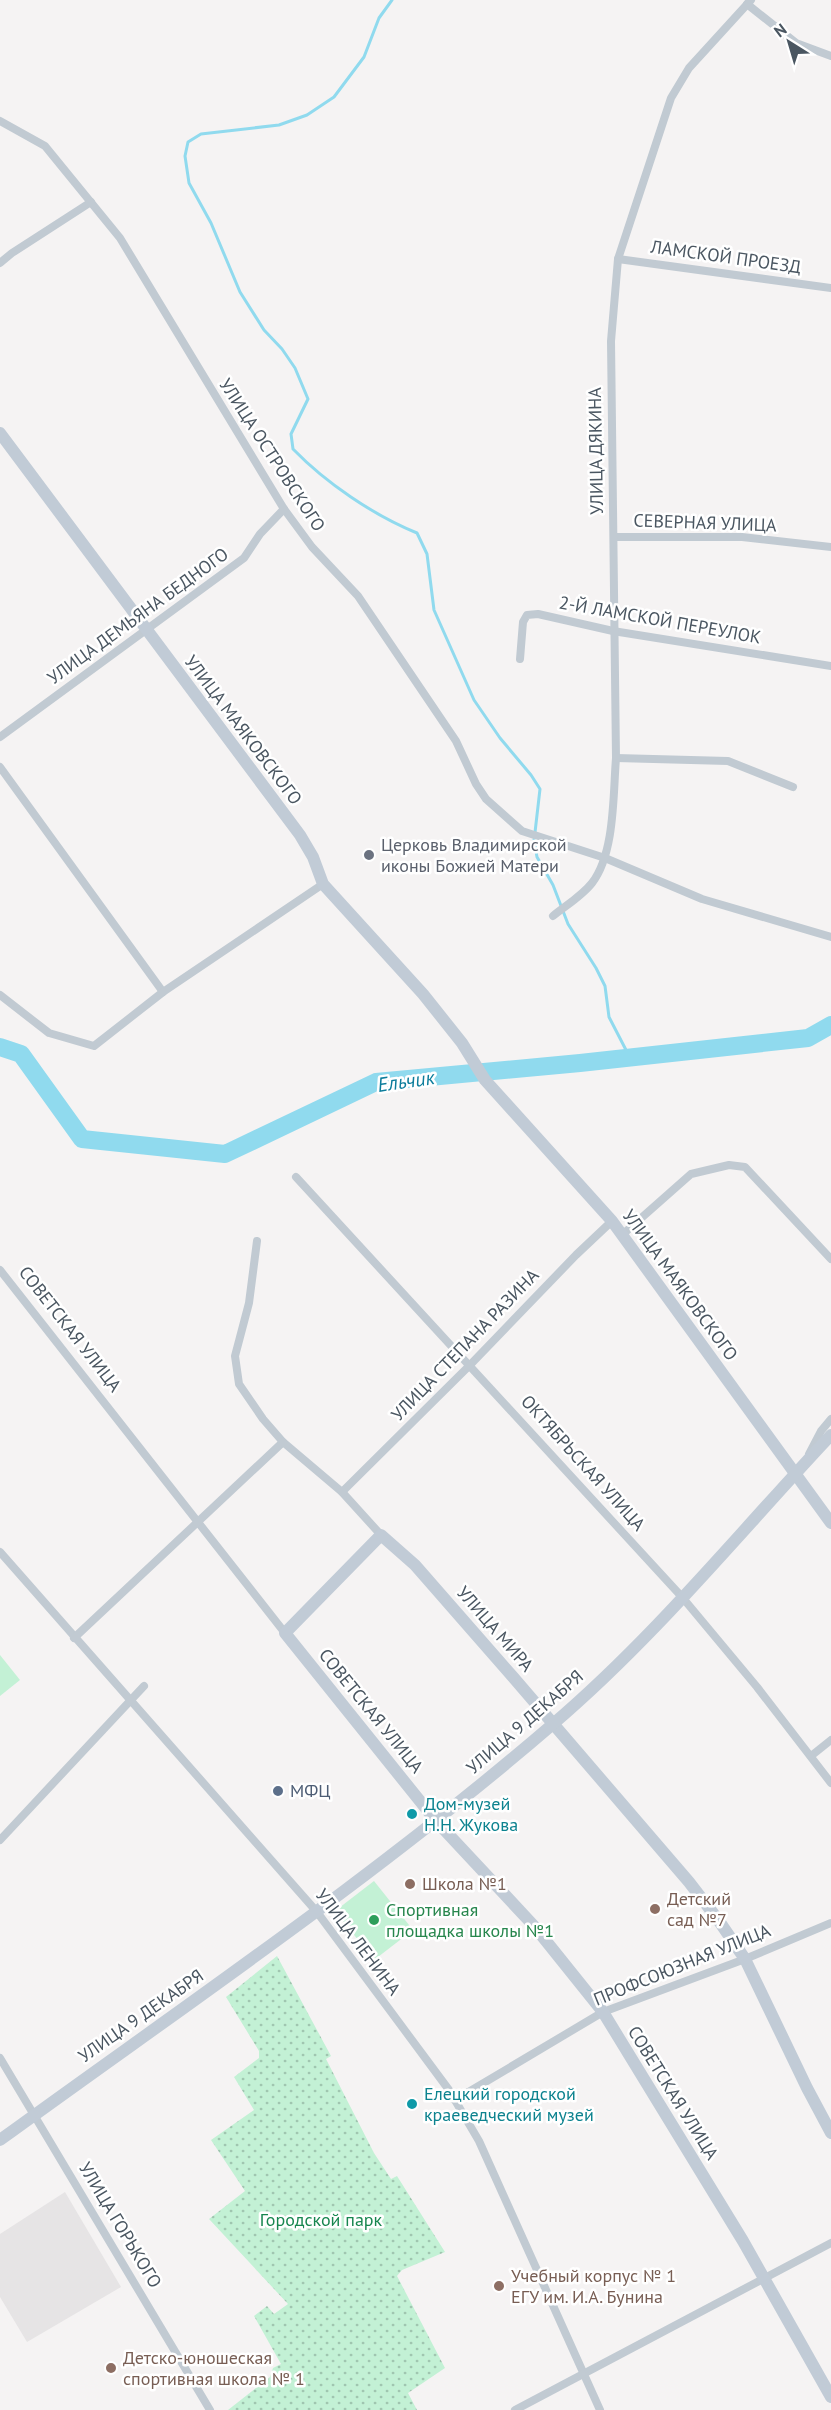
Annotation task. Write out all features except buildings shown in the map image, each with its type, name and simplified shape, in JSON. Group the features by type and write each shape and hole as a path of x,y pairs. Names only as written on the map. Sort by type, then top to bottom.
{"main road":[{"name":"УЛИЦА МАЯКОВСКОГО","path":"0,433 300,835 313,856 323,884 423,994 462,1043 485,1080 612,1221 798,1470 831,1523"},
{"name":"УЛИЦА 9 ДЕКАБРЯ","path":"0,2140 317,1912 436,1821 554,1724 592,1689 682,1596 831,1435"},
{"path":"285,1633 381,1535"},
{"name":"УЛИЦА МИРА","path":"381,1535 414,1565 690,1882 745,1959 831,2133"},
{"name":"СОВЕТСКАЯ УЛИЦА","path":"285,1633 436,1821 534,1926 603,2012 765,2278 831,2397"}],"street":[{"path":"749,2 796,43 831,56"},
{"name":"УЛИЦА ДЯКИНА","path":"553,916 591,884 605,858 616,758 611,341 618,259 671,98 689,68 749,2"},
{"name":"УЛИЦА ОСТРОВСКОГО","path":"0,122 45,146 120,238 284,509 312,547 358,596 456,741 476,784 486,799 522,831 605,858 702,899 831,937"},
{"path":"0,263 91,202"},
{"name":"ЛАМСКОЙ ПРОЕЗД","path":"618,259 831,288"},
{"name":"УЛИЦА ДЕМЬЯНА БЕДНОГО","path":"0,737 244,558 261,534 284,509"},
{"name":"СЕВЕРНАЯ УЛИЦА","path":"615,537 742,537 831,547"},
{"name":"2-Й ЛАМСКОЙ ПЕРЕУЛОК","path":"520,659 523,622 528,615 538,614 613,631 831,666"},
{"path":"616,758 728,761 793,787"},
{"path":"0,767 163,992"},
{"path":"0,994 50,1033 94,1046 163,992 323,884"},
{"path":"622,1235 691,1174 729,1165 745,1167 831,1260"},
{"name":"ОКТЯБРЬСКАЯ УЛИЦА","path":"296,1177 682,1596 831,1783"},
{"name":"УЛИЦА СТЕПАНА РАЗИНА","path":"342,1492 612,1221"},
{"name":"УЛИЦА МИРА","path":"257,1241 249,1303 235,1356 239,1384 283,1442 342,1492 381,1535"},
{"name":"СОВЕТСКАЯ УЛИЦА","path":"0,1270 285,1633"},
{"path":"798,1470 821,1431 831,1419"},
{"path":"74,1638 283,1442"},
{"name":"УЛИЦА ЛЕНИНА","path":"0,1552 130,1703 317,1912 455,2100 479,2141 600,2410"},
{"path":"0,1840 144,1686"},
{"path":"811,1756 831,1740"},
{"name":"ПРОФСОЮЗНАЯ УЛИЦА","path":"455,2100 603,2012 745,1959 831,1923"},
{"name":"УЛИЦА ГОРЬКОГО","path":"0,2058 210,2410"},
{"path":"515,2410 831,2243"}],"shaded area":[{"path":"65,2192 121,2287 27,2342 0,2297 0,2234"}],"green space":[{"path":"0,1655 20,1680 0,1696"},
{"name":"Спортивная площадка школы №1","path":"374,1881 413,1930 374,1960 335,1911"},
{"name":"Городской парк","path":"277,1956 331,2056 326,2059 374,2153 391,2179 397,2176 445,2252 402,2270 397,2276 445,2368 408,2393 417,2410 228,2410 270,2377 273,2368 281,2364 254,2316 267,2306 274,2314 288,2304 209,2219 245,2191 211,2140 254,2110 234,2077 259,2058 259,2051 226,1997"}],"waterway":[{"path":"392,0 379,18 364,57 334,97 307,115 279,125 201,134 188,142 185,156 189,183 211,223 240,292 264,330 282,349 295,368 308,399 291,434 293,449 320,474 351,497 400,526 417,533 427,554 434,610 474,700 540,789 534,841 537,857 553,885 568,924 605,986 609,1017 632,1057"},
{"name":"Ельчик","path":"0,1047 21,1054 82,1139 225,1154 376,1082 808,1038 831,1025"}],"place":[{"name":"Церковь Владимирской иконы Божией Матери","path":"369,855"},
{"name":"МФЦ","path":"278,1791"},
{"name":"Дом-музей Н.Н. Жукова","path":"412,1814"},
{"name":"Школа №1","path":"410,1884"},
{"name":"Детский сад №7","path":"655,1909"},
{"name":"Спортивная площадка школы №1","path":"374,1920"},
{"name":"Елецкий городской краеведческий музей","path":"412,2104"},
{"name":"Учебный корпус № 1 ЕГУ им. И.А. Бунина","path":"499,2286"},
{"name":"Детско-юношеская спортивная школа № 1","path":"111,2368"}]}
